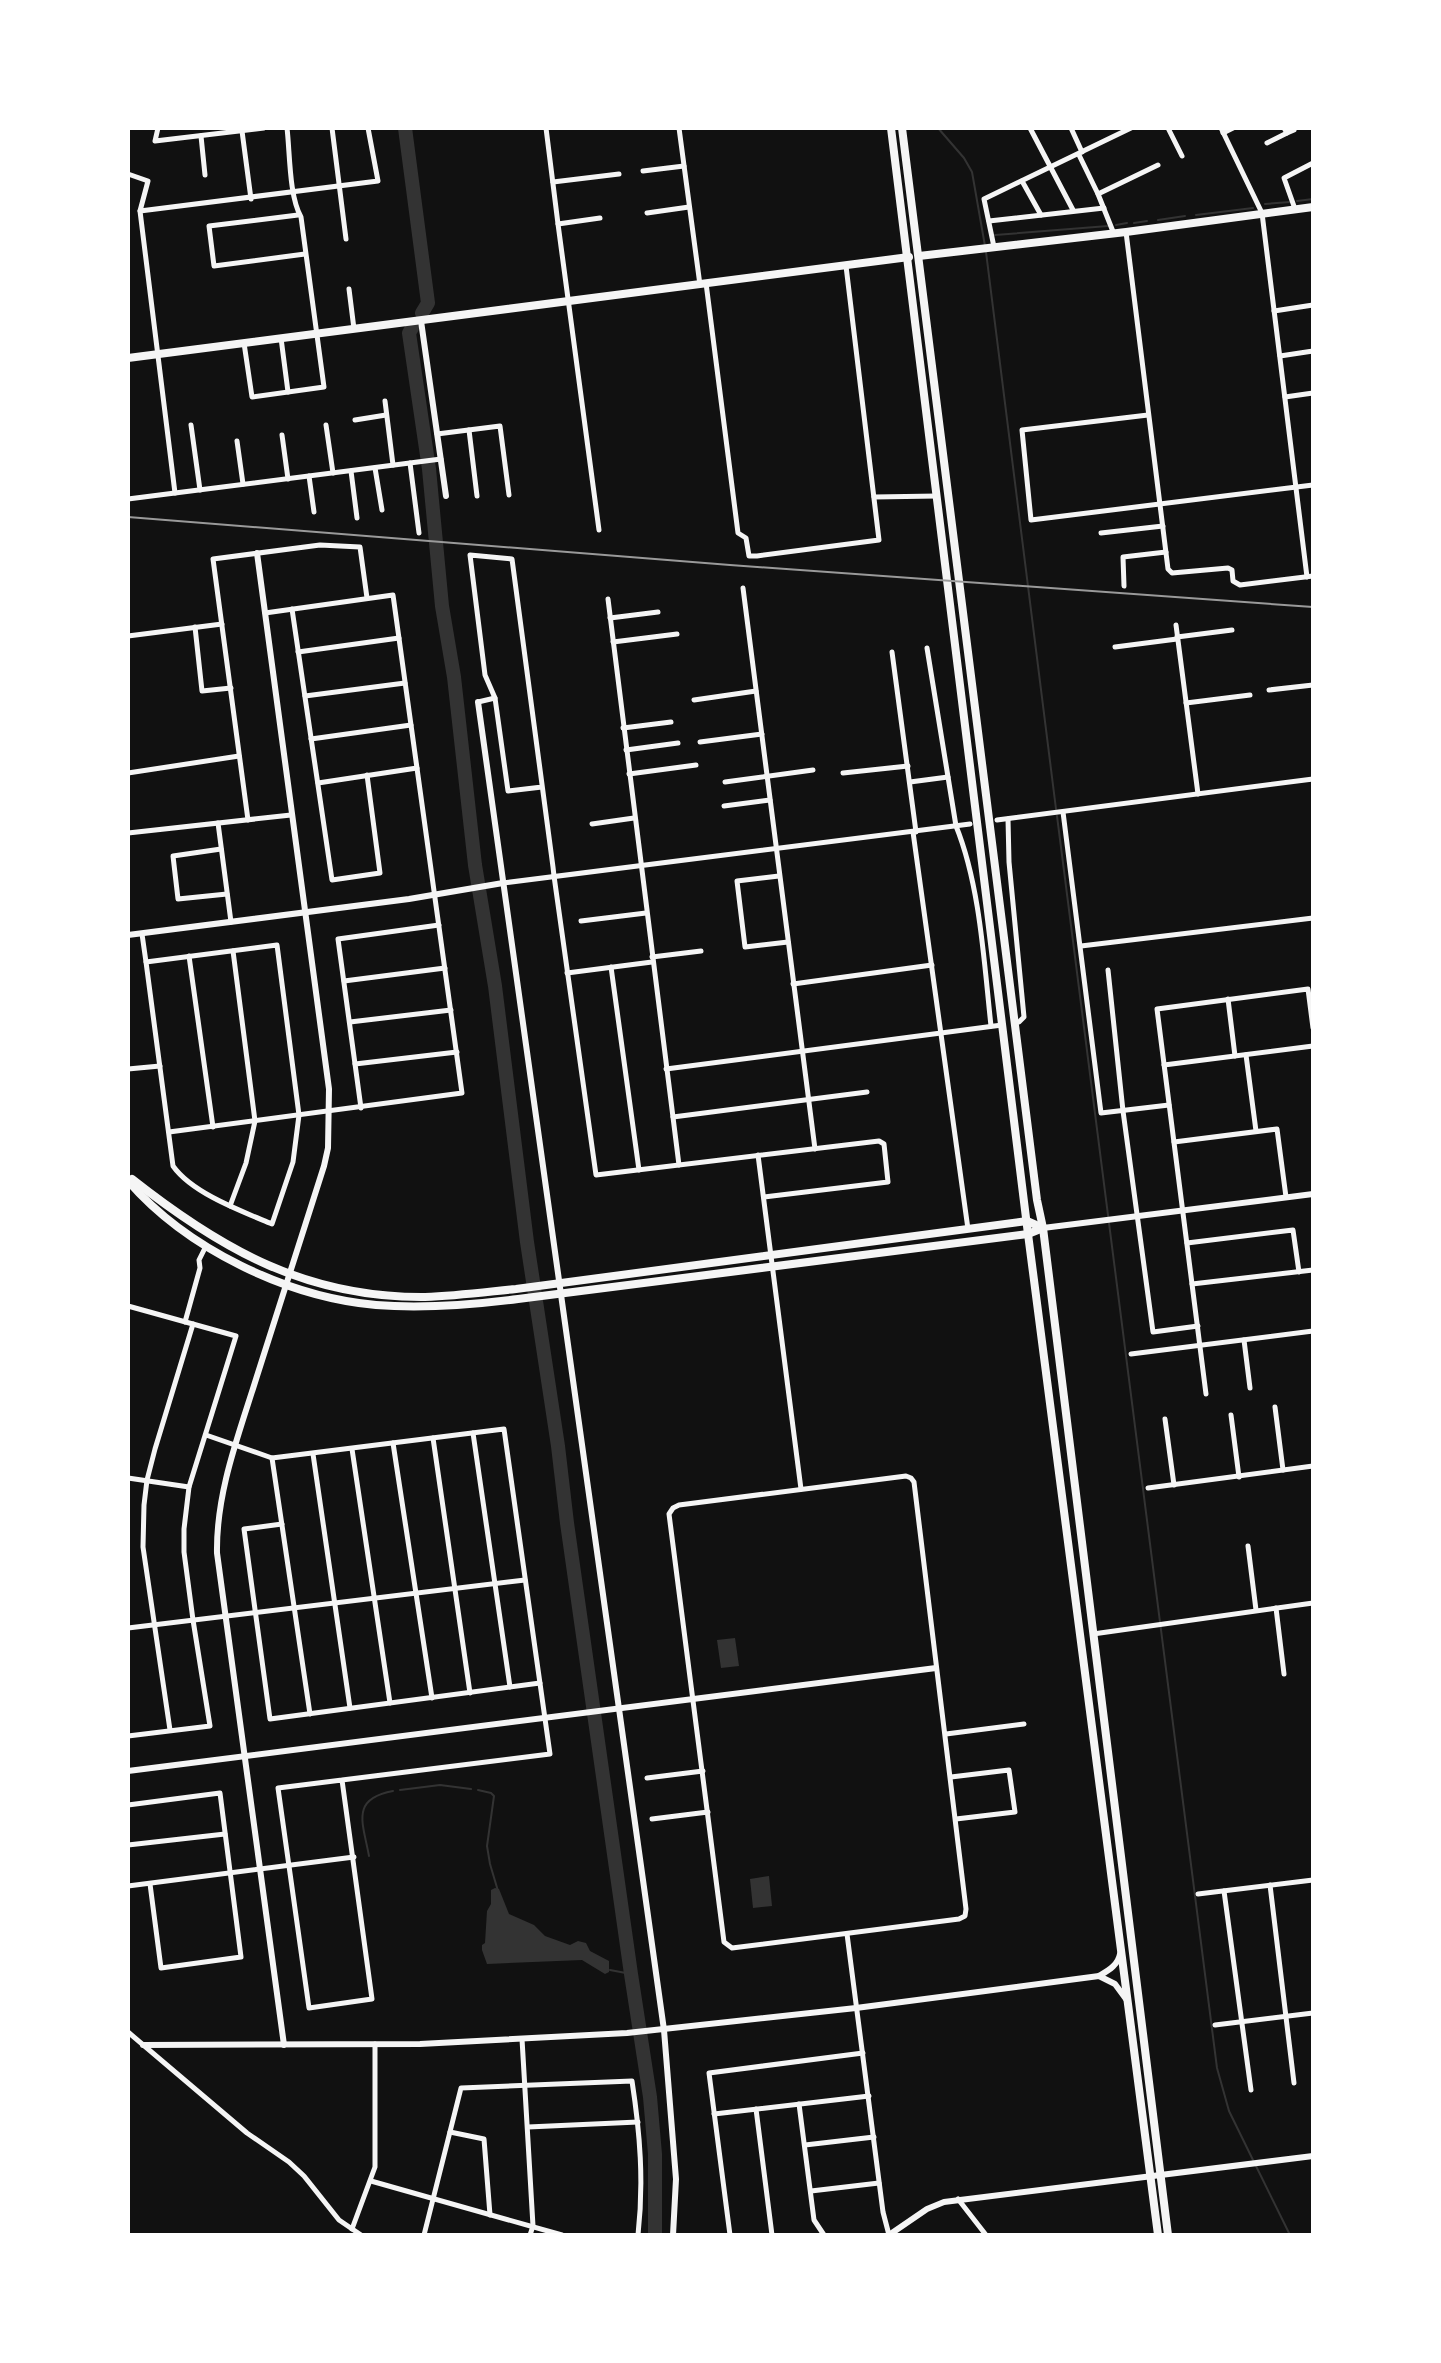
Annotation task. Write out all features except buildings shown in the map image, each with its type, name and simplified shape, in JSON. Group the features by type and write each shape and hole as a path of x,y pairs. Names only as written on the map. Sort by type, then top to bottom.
{"main road":[{"path":"891,128 937,496 960,593 1043,1228 1168,2235"},
{"path":"902,128 919,256 952,569 949,591 1028,1234 1158,2235"},
{"path":"128,358 1313,207"},
{"path":"128,1178 171,1222 235,1262 286,1285 374,1305 450,1306 546,1290 561,1293 1027,1221 1043,1228"},
{"path":"128,1178 196,1227 244,1255 290,1275 333,1287 389,1295 517,1294"},
{"path":"546,1290 559,1283 1028,1234 1043,1228"}],"street":[{"path":"158,128 155,141 262,128"},
{"path":"244,343 252,397 324,387 287,128"},
{"path":"332,128 346,239"},
{"path":"140,211 378,181 368,128"},
{"path":"546,128 599,530"},
{"path":"679,128 738,533 746,538 749,556 879,540 846,266"},
{"path":"1030,128 1073,210"},
{"path":"1071,128 1114,234"},
{"path":"994,247 984,199 1131,128"},
{"path":"1168,128 1182,156"},
{"path":"1126,232 1168,569 1172,573 1228,568 1232,570 1233,581 1240,585 1310,576 1262,213 1222,130 1233,128"},
{"path":"1267,143 1286,131 1294,130"},
{"path":"242,131 251,199"},
{"path":"201,136 205,175"},
{"path":"1295,209 1284,178 1313,163"},
{"path":"1098,194 1158,165"},
{"path":"643,171 684,166"},
{"path":"128,174 148,181 140,211 175,493"},
{"path":"553,182 619,174"},
{"path":"1022,181 1041,215"},
{"path":"647,213 689,207"},
{"path":"989,221 1104,208"},
{"path":"298,215 209,226 214,266 305,254"},
{"path":"558,224 600,218"},
{"path":"349,289 354,329"},
{"path":"1274,311 1313,305"},
{"path":"421,321 446,496"},
{"path":"281,338 288,392"},
{"path":"1280,356 1313,351"},
{"path":"1285,397 1313,393"},
{"path":"385,401 393,465"},
{"path":"355,420 386,415"},
{"path":"1148,415 1022,430 1031,520 1313,485"},
{"path":"191,425 200,490"},
{"path":"326,425 333,473"},
{"path":"437,434 500,426 509,495"},
{"path":"469,430 477,496"},
{"path":"282,435 288,479"},
{"path":"237,441 243,484"},
{"path":"128,499 441,459"},
{"path":"414,463 419,533"},
{"path":"375,468 382,510"},
{"path":"351,471 357,518"},
{"path":"309,476 314,512"},
{"path":"874,497 937,496"},
{"path":"1101,533 1163,526"},
{"path":"248,820 213,559 320,545 360,547 367,599"},
{"path":"1124,586 1123,557 1166,552"},
{"path":"257,553 329,1089 328,1148 324,1166 235,1445 216,1532 284,2045"},
{"path":"542,787 508,791 495,698 485,675 470,555 512,559 596,1175 879,1141 884,1144 888,1182 764,1197"},
{"path":"743,588 815,1149"},
{"path":"169,1132 462,1093 393,595 265,613"},
{"path":"608,599 679,1165"},
{"path":"292,609 332,880 380,873 367,775"},
{"path":"610,618 658,612"},
{"path":"128,636 222,624"},
{"path":"1176,625 1198,794"},
{"path":"195,627 202,691 231,688"},
{"path":"1115,647 1232,630"},
{"path":"613,642 677,634"},
{"path":"298,652 399,638"},
{"path":"927,648 956,826 963,844 979,924 991,1026"},
{"path":"892,652 968,1229"},
{"path":"305,696 405,683"},
{"path":"1269,690 1313,685"},
{"path":"694,700 756,691"},
{"path":"1186,703 1250,695"},
{"path":"495,698 478,702 664,2030 676,2179 673,2235"},
{"path":"623,728 671,722"},
{"path":"311,739 411,725"},
{"path":"700,742 762,734"},
{"path":"626,750 678,743"},
{"path":"128,773 239,756"},
{"path":"629,774 696,765"},
{"path":"843,773 908,766"},
{"path":"318,783 417,768"},
{"path":"725,782 813,770"},
{"path":"910,782 948,777"},
{"path":"997,820 1313,779"},
{"path":"724,806 770,800"},
{"path":"1062,812 1101,1113 1169,1105"},
{"path":"128,833 291,815"},
{"path":"592,824 634,818"},
{"path":"1008,819 1009,862 1024,1017 1014,1023"},
{"path":"218,823 231,922"},
{"path":"128,935 554,876 970,824"},
{"path":"221,849 173,856 178,899 227,894"},
{"path":"779,876 737,881 745,947 788,942"},
{"path":"581,921 646,913"},
{"path":"1081,946 1313,918"},
{"path":"361,1108 338,939 439,925"},
{"path":"142,934 173,1166 178,1173 230,1206 272,1224 293,1162 299,1115 277,945 146,962"},
{"path":"230,1206 246,1163 255,1121 233,951"},
{"path":"567,973 701,951"},
{"path":"189,956 213,1127"},
{"path":"793,984 932,965"},
{"path":"611,967 639,1170"},
{"path":"344,981 445,968"},
{"path":"1108,970 1123,1111 1153,1332 1198,1326"},
{"path":"1206,1394 1157,1009 1308,989 1313,1028"},
{"path":"1228,999 1235,1056"},
{"path":"350,1022 451,1010"},
{"path":"666,1069 1003,1024"},
{"path":"1164,1065 1313,1046"},
{"path":"355,1064 457,1052"},
{"path":"1246,1055 1256,1131"},
{"path":"128,1069 160,1066"},
{"path":"673,1117 867,1092"},
{"path":"1174,1142 1277,1129 1286,1197"},
{"path":"758,1155 801,1489"},
{"path":"1043,1228 1313,1194"},
{"path":"1187,1243 1293,1230 1299,1272"},
{"path":"185,1322 200,1268 199,1260 206,1245"},
{"path":"1192,1284 1313,1270"},
{"path":"128,1306 236,1336 189,1487 184,1529 184,1552 210,1726 128,1734"},
{"path":"170,1730 143,1547 147,1480 193,1324"},
{"path":"1131,1354 1313,1331"},
{"path":"1244,1340 1250,1388"},
{"path":"1275,1407 1283,1470"},
{"path":"1231,1415 1239,1477"},
{"path":"1165,1419 1174,1485"},
{"path":"206,1435 272,1458 504,1429 550,1754 342,1780 278,1788 309,2008 372,1999 342,1780"},
{"path":"473,1433 510,1687"},
{"path":"433,1438 470,1693"},
{"path":"393,1443 432,1698"},
{"path":"352,1449 390,1703"},
{"path":"313,1454 350,1708"},
{"path":"272,1458 310,1714"},
{"path":"1148,1488 1313,1466"},
{"path":"906,1476 914,1482 965,1916 732,1948 724,1942 669,1514 679,1505 801,1489 906,1476"},
{"path":"128,1478 189,1487"},
{"path":"282,1524 244,1529 270,1719 540,1683"},
{"path":"1248,1546 1256,1610"},
{"path":"128,1628 525,1580"},
{"path":"1093,1634 1313,1603"},
{"path":"1276,1608 1284,1674"},
{"path":"128,1771 936,1668"},
{"path":"945,1734 1024,1724"},
{"path":"951,1777 1009,1770 1015,1812 956,1819"},
{"path":"647,1778 703,1771"},
{"path":"128,1805 220,1793 241,1957 161,1968 150,1884"},
{"path":"652,1819 708,1812"},
{"path":"128,1845 225,1834"},
{"path":"128,1886 354,1857"},
{"path":"1198,1894 1313,1880"},
{"path":"1270,1885 1294,2083"},
{"path":"1224,1891 1251,2090"},
{"path":"847,1934 879,2183 889,2235 927,2209 958,2199 1313,2156"},
{"path":"143,2045 375,2044 664,2030 1099,1976 1119,1961 1121,1950"},
{"path":"1099,1976 1115,1984 1127,2000"},
{"path":"1215,2025 1313,2013"},
{"path":"128,2032 247,2133 289,2162 339,2220 360,2235"},
{"path":"522,2039 533,2226 530,2235"},
{"path":"352,2229 375,2167 375,2044"},
{"path":"730,2235 709,2073 863,2053"},
{"path":"424,2235 461,2088 632,2081 642,2161 638,2235"},
{"path":"714,2114 869,2096"},
{"path":"799,2104 814,2220 824,2235"},
{"path":"756,2109 772,2235"},
{"path":"528,2127 638,2122"},
{"path":"450,2132 484,2139 490,2215"},
{"path":"805,2145 874,2137"},
{"path":"371,2181 562,2235"},
{"path":"811,2191 879,2183"},
{"path":"958,2199 986,2235"}],"shaded area":[{"path":"735,1638 739,1666 721,1668 717,1640"},
{"path":"769,1876 772,1906 753,1908 750,1879"},
{"path":"499,1889 509,1914 534,1925 545,1936 570,1945 578,1941 586,1943 590,1951 609,1961 609,1972 605,1974 582,1960 487,1964 482,1945 485,1943 491,1890"}],"waterway":[{"path":"405,128 428,303 422,313"},
{"path":"938,128 972,172 985,246"},
{"path":"1297,201 1313,199"},
{"path":"1265,204 1290,202"},
{"path":"1196,215 1253,208"},
{"path":"1158,220 1185,216"},
{"path":"1134,223 1147,221"},
{"path":"1116,225 1127,223"},
{"path":"995,235 1108,226"},
{"path":"986,252 1056,809"},
{"path":"412,328 409,333 429,469 442,606 454,677 475,865 495,986 527,1242 650,2097 655,2154 655,2235"},
{"path":"1057,816 1217,2068 1229,2111 1253,2160"},
{"path":"400,1790 440,1785 471,1789"},
{"path":"478,1790 494,1796 487,1846 498,1891"},
{"path":"369,1856 363,1823 365,1806 379,1795 393,1791"},
{"path":"610,1970 631,1974"},
{"path":"1256,2166 1290,2235"}],"railway":[{"path":"128,517 1313,607"}]}
